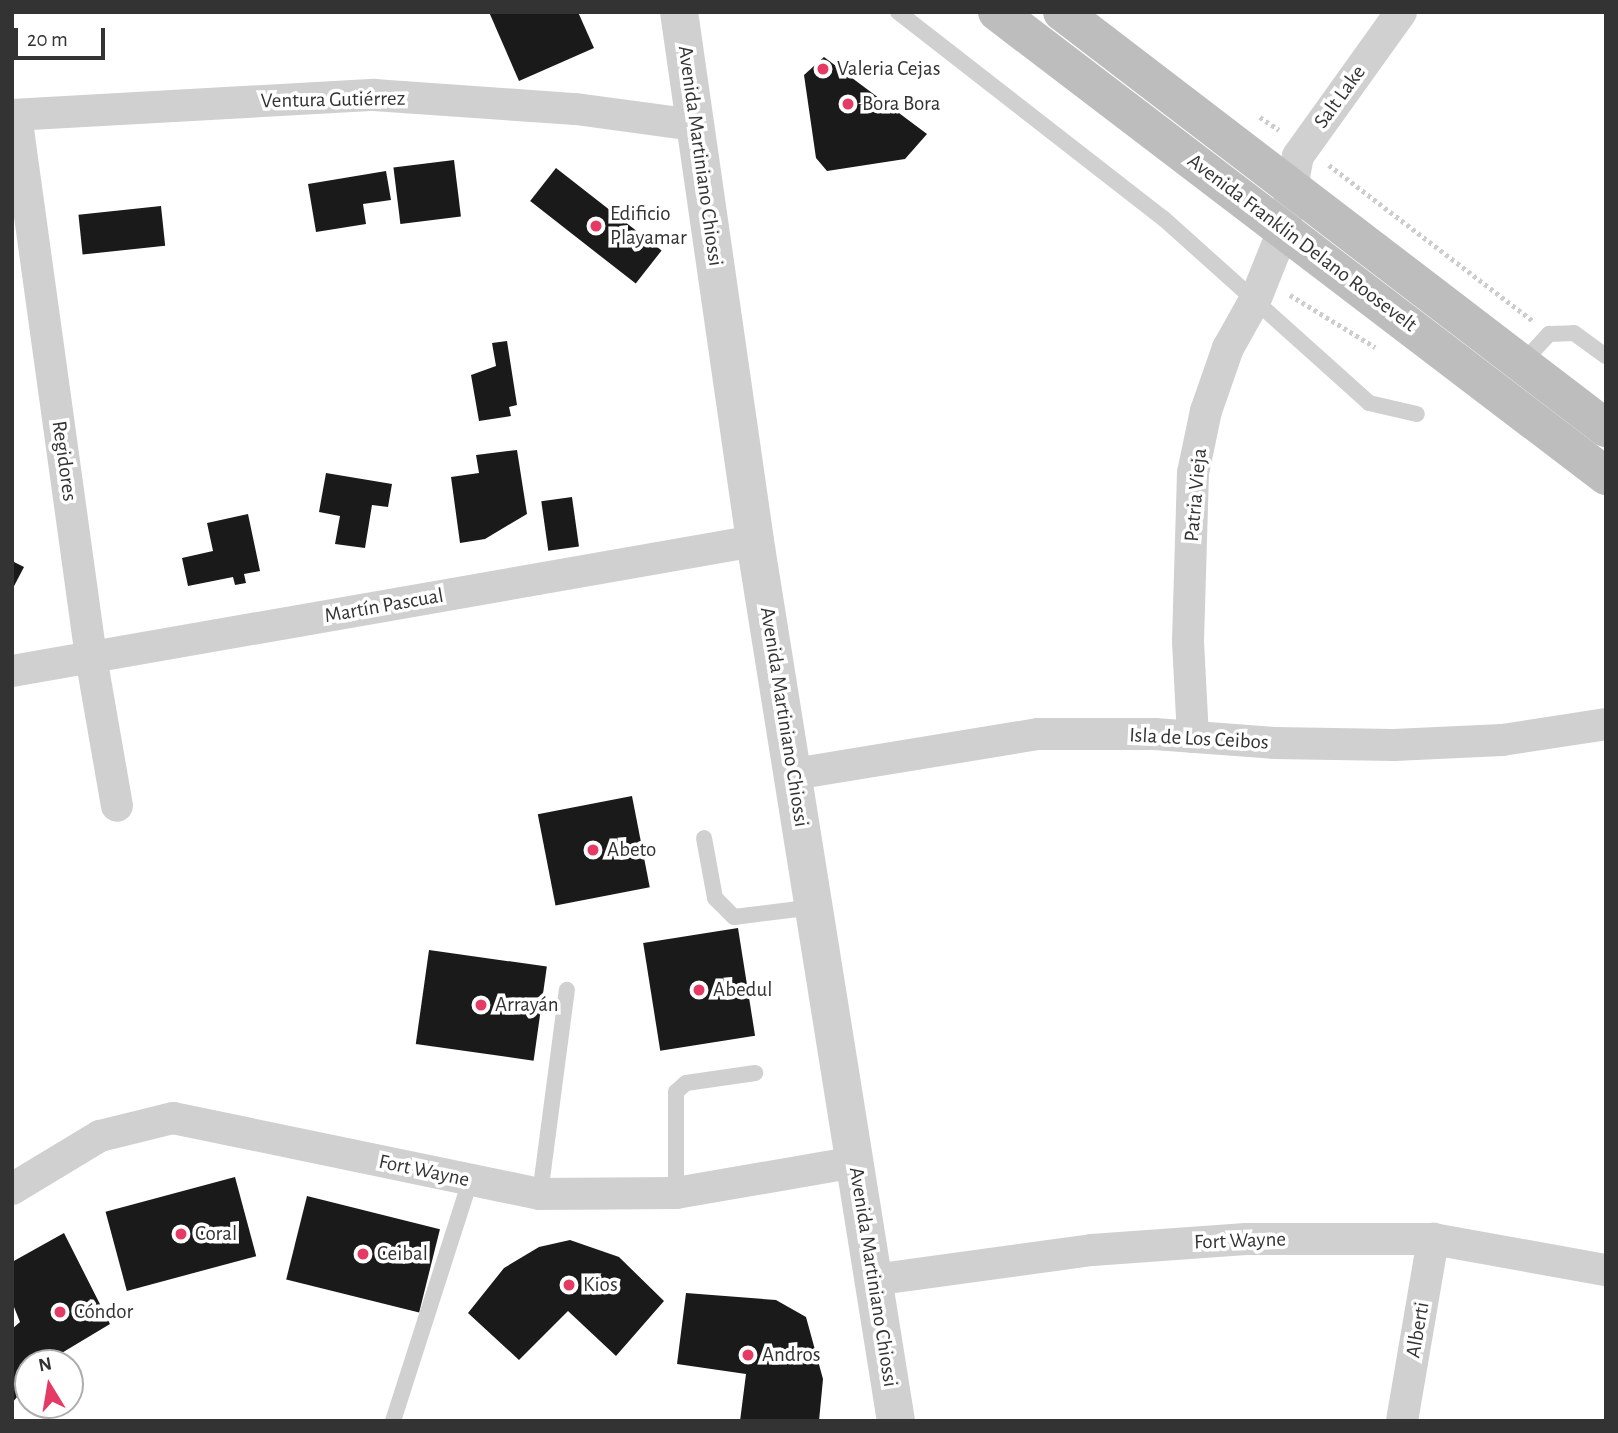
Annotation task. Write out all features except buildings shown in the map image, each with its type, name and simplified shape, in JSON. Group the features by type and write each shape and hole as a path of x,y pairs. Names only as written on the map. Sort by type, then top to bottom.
{"main road":[{"name":"Avenida Franklin Delano Roosevelt","path":"997,12 1284,228 1606,476"},
{"name":"Avenida Franklin Delano Roosevelt","path":"1062,12 1606,428"}],"street":[{"name":"Avenida Martiniano Chiossi","path":"679,12 755,541 896,1421"},
{"name":"Salt Lake","path":"1284,228 1298,156 1401,12"},
{"name":"Ventura Gutiérrez","path":"14,115 374,95 576,109 695,125"},
{"name":"Regidores","path":"14,115 91,657 117,806"},
{"name":"Patria Vieja","path":"1193,737 1188,641 1193,472 1206,411 1228,348 1256,298 1284,228"},
{"name":"Martín Pascual","path":"12,671 755,541"},
{"name":"Isla de Los Ceibos","path":"794,774 1038,734 1394,745 1502,740 1606,724"},
{"name":"Fort Wayne","path":"12,1189 100,1136 173,1118 540,1194 676,1193 855,1162"},
{"name":"Fort Wayne","path":"873,1280 1092,1250 1246,1239 1433,1238 1606,1270"},
{"name":"Alberti","path":"1402,1421 1433,1238"}],"lane":[{"path":"898,12 1163,218 1256,298 1369,403 1417,414"},
{"path":"1522,363 1549,334 1574,333 1606,356"},
{"path":"704,838 715,898 734,917 814,907"},
{"path":"540,1194 567,990"},
{"path":"676,1193 676,1092 686,1083 755,1073"},
{"path":"393,1421 470,1181"}],"path":[{"path":"1258,116 1304,147 1549,334"}],"place":[{"name":"Valeria Cejas","path":"823,69"},
{"name":"Bora Bora","path":"848,104"},
{"name":"Edificio Playamar","path":"596,226"},
{"name":"Abeto","path":"593,850"},
{"name":"Abedul","path":"699,990"},
{"name":"Arrayán","path":"481,1005"},
{"name":"Coral","path":"181,1234"},
{"name":"Ceibal","path":"363,1254"},
{"name":"Kios","path":"569,1285"},
{"name":"Cóndor","path":"60,1312"},
{"name":"Andros","path":"748,1355"}]}
